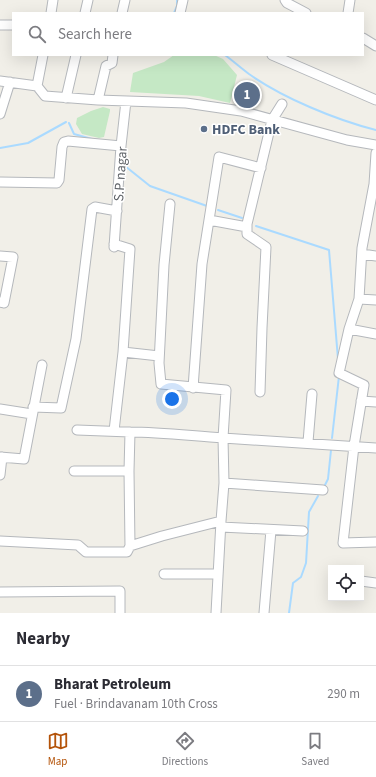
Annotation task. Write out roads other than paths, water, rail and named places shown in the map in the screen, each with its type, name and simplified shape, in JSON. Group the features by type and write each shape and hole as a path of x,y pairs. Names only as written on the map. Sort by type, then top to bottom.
{"street":[{"path":"51,12 53,0"},
{"path":"85,12 88,0"},
{"path":"122,12 125,0"},
{"path":"180,12 183,0"},
{"path":"348,12 350,0"},
{"path":"284,12 286,2 304,12"},
{"path":"0,25 12,25"},
{"path":"364,39 376,46"},
{"path":"37,86 43,56"},
{"path":"66,98 76,56"},
{"path":"98,100 106,66 112,63 113,56"},
{"path":"274,56 376,100"},
{"path":"0,114 5,81 37,86 45,96 98,100 186,103 241,111 347,140 376,145"},
{"name":"S.P nagar","path":"122,352 130,249 114,245 121,146 126,101"},
{"path":"260,392 266,247 248,234 247,227 272,120 282,104"},
{"path":"0,182 57,183 59,180 62,147 64,142 68,141 121,146"},
{"path":"376,153 374,184 362,254 359,298 349,329 339,373 364,385 354,446 343,543 376,542"},
{"path":"193,388 202,264 219,157 260,168"},
{"path":"170,204 164,265 159,356 161,384 226,390 223,438 224,483 216,613"},
{"path":"0,409 32,410 61,408 76,339 92,209 95,207 117,211"},
{"path":"209,220 247,227"},
{"path":"362,254 376,256"},
{"path":"0,256 13,257 4,303 0,302"},
{"path":"359,298 376,300"},
{"path":"349,329 376,334"},
{"path":"114,432 122,352 159,356"},
{"path":"0,475 1,457 24,459 32,410 42,365"},
{"path":"308,442 312,394"},
{"path":"362,401 376,402"},
{"path":"77,430 157,432 167,434 308,442 376,448"},
{"path":"0,541 78,545 86,552 127,552 130,546 130,432"},
{"path":"74,471 129,471"},
{"path":"224,483 323,490"},
{"path":"130,546 162,536 221,524 271,530 304,531"},
{"path":"264,613 271,530"},
{"path":"164,574 218,574"},
{"path":"364,582 376,583"},
{"path":"0,592 120,590 120,613"}],"waterway":[{"path":"174,12 177,6 177,0"},
{"path":"226,56 249,74 294,100 327,114 376,130"},
{"path":"0,148 28,143 66,122"},
{"path":"69,123 74,134 92,139"},
{"path":"125,166 150,186 207,206"},
{"path":"218,210 242,218"},
{"path":"256,226 329,250 338,359"},
{"path":"332,438 339,376"},
{"path":"325,485 328,479 331,450"},
{"path":"289,613 293,583 301,577 306,563 309,512 318,496"}],"place":[{"name":"Bharat Petroleum","path":"247,95"},
{"name":"HDFC Bank","path":"204,129"}]}
